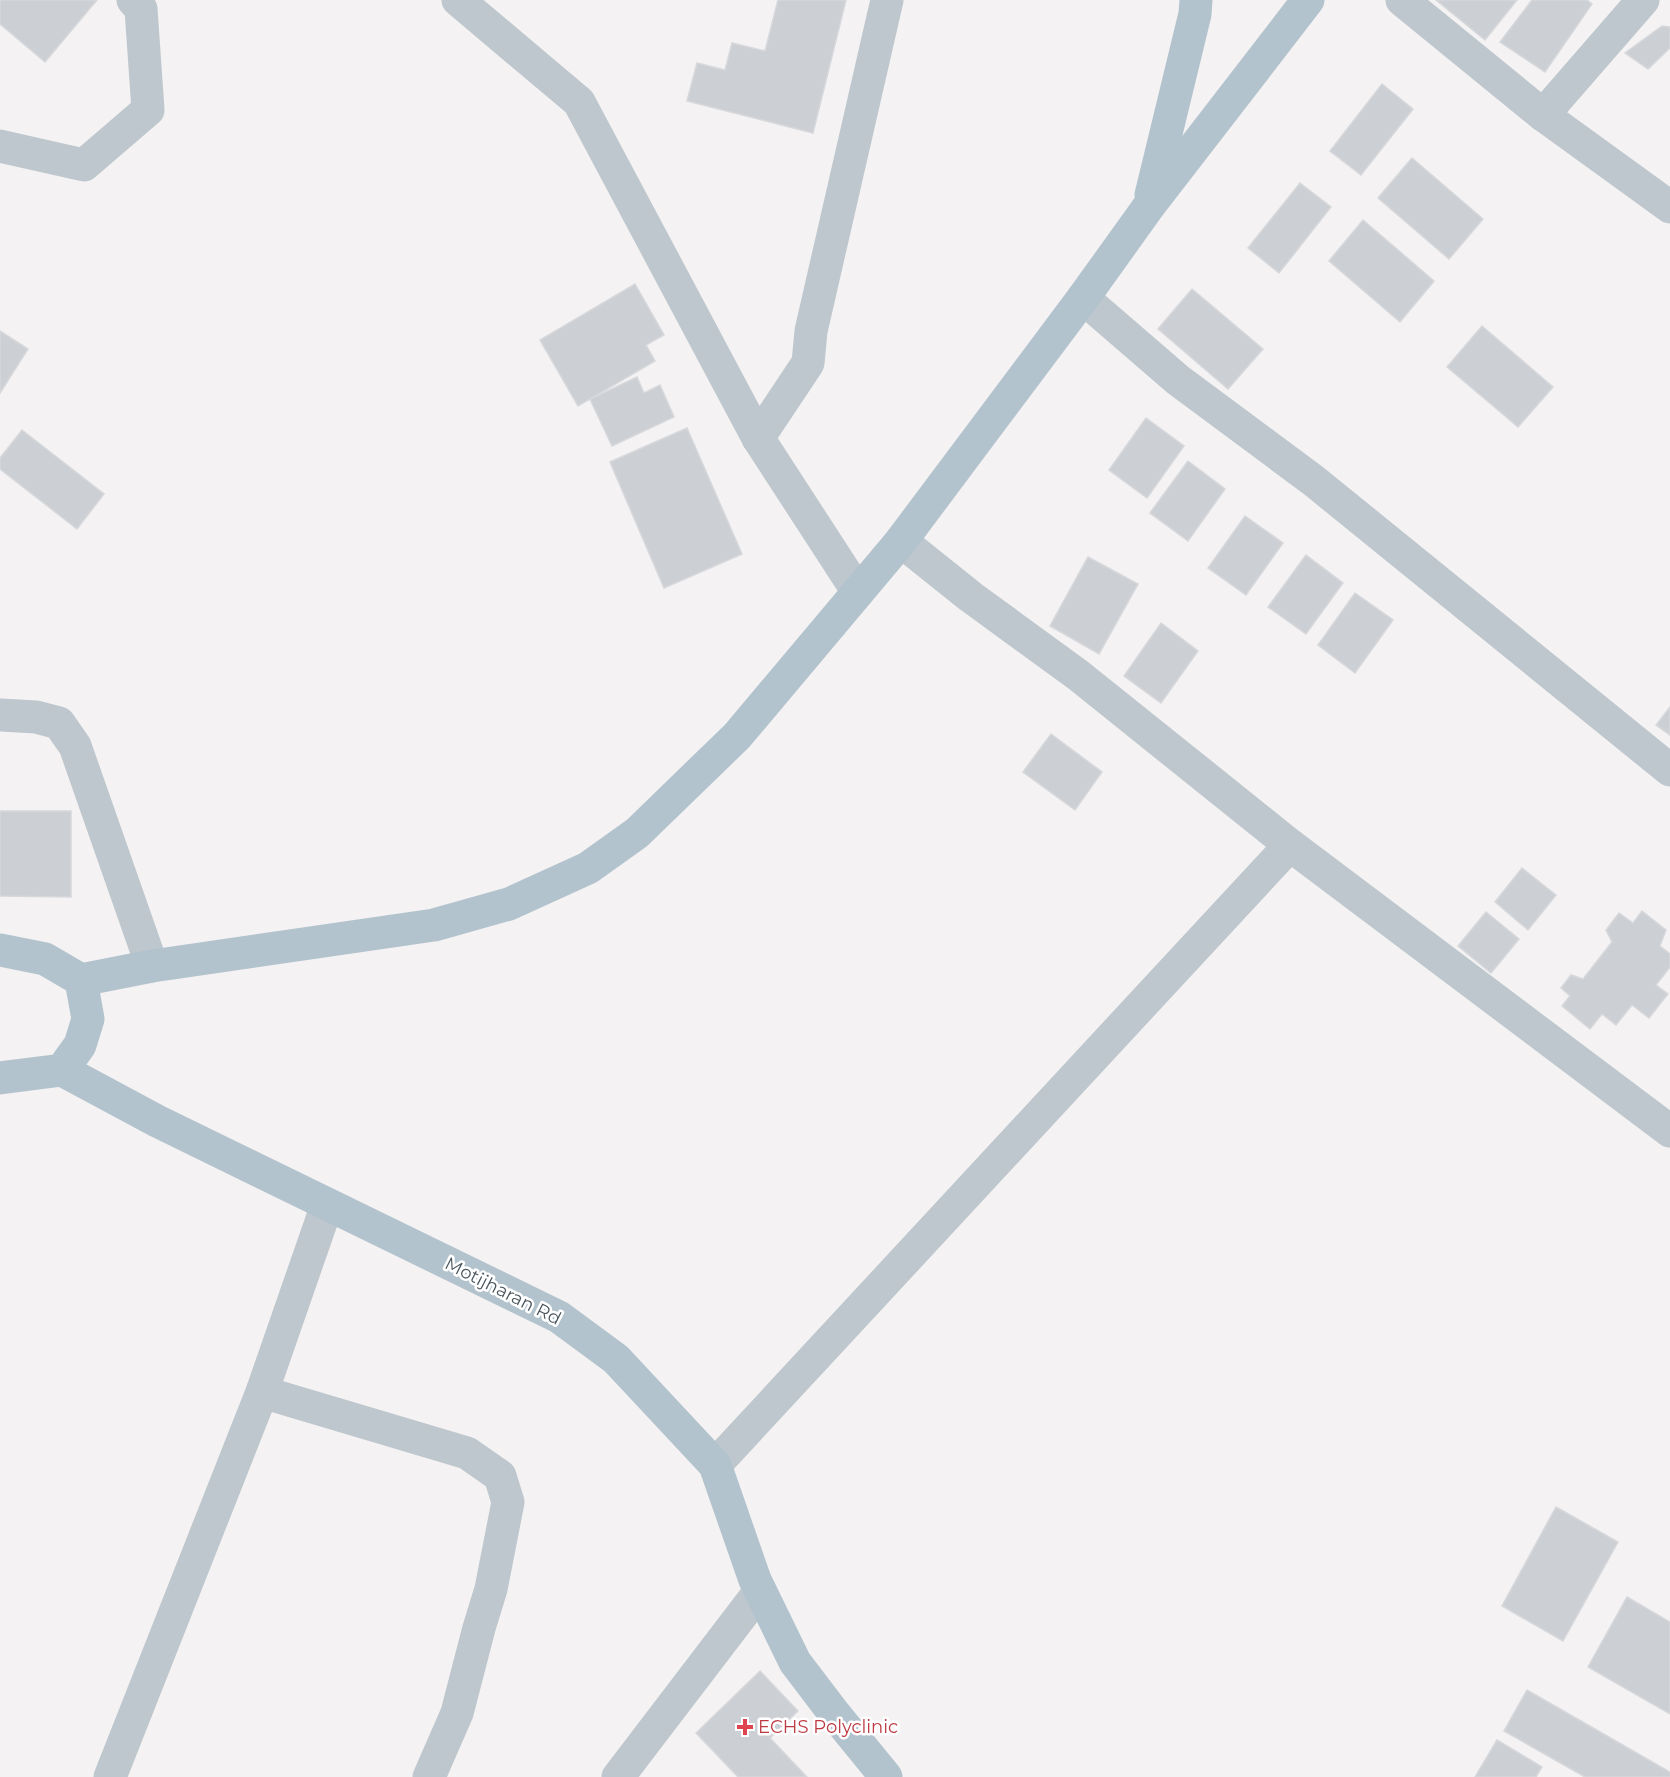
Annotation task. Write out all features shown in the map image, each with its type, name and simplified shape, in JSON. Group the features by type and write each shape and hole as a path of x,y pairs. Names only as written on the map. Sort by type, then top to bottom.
{"main road":[{"path":"1149,206 1195,14 1196,0"},
{"path":"0,950 45,959 81,980 152,966 434,925 509,904 588,868 637,833 737,736 901,541 1149,206 1308,0"},
{"path":"0,1078 62,1070 80,1045 88,1019 81,980"},
{"name":"Motijharan Rd","path":"62,1070 157,1120 559,1317 616,1359 715,1466 760,1591 795,1662 886,1777"}],"street":[{"path":"0,146 84,165 148,110 141,9 133,0"},
{"path":"458,0 579,102 758,438 858,592"},
{"path":"758,438 808,363 811,331 887,0"},
{"path":"1402,0 1543,115 1670,207"},
{"path":"1543,115 1643,0"},
{"path":"1083,298 1178,380 1314,481 1670,770"},
{"path":"901,541 971,597 1078,675 1290,845 1670,1131"},
{"path":"0,715 36,717 59,723 75,746 152,966"},
{"path":"715,1466 1290,845"},
{"path":"110,1777 262,1392 327,1204"},
{"path":"262,1392 467,1453 500,1476 508,1502 491,1589 457,1713 429,1777"},
{"path":"618,1777 760,1591"}],"building":[{"path":"0,0 97,0 45,62 0,24"},
{"path":"778,0 846,0 813,133 687,101 697,63 725,70 732,43 765,51"},
{"path":"1436,0 1517,0 1485,40"},
{"path":"1532,0 1587,0 1592,4 1545,72 1500,42"},
{"path":"1662,26 1670,27 1670,48 1648,69 1625,53"},
{"path":"1382,84 1413,109 1361,175 1330,151"},
{"path":"1412,158 1483,219 1449,259 1378,198"},
{"path":"1300,183 1331,207 1279,273 1248,248"},
{"path":"1363,220 1434,281 1400,322 1329,261"},
{"path":"635,284 664,335 646,345 655,361 578,406 540,340"},
{"path":"1192,289 1263,349 1228,389 1158,329"},
{"path":"1482,326 1553,387 1518,427 1447,367"},
{"path":"0,331 28,349 0,393"},
{"path":"637,377 644,393 660,385 674,417 612,446 590,399"},
{"path":"1146,418 1184,446 1147,498 1109,470"},
{"path":"687,428 742,554 664,588 610,462"},
{"path":"22,430 104,494 77,529 0,469 0,458"},
{"path":"1188,461 1225,489 1188,541 1150,513"},
{"path":"1245,516 1283,543 1246,595 1208,568"},
{"path":"1306,555 1343,583 1306,634 1268,607"},
{"path":"1088,557 1138,584 1099,654 1050,626"},
{"path":"1355,593 1393,620 1355,673 1318,645"},
{"path":"1161,623 1198,651 1161,703 1124,676"},
{"path":"1670,707 1670,735 1656,725"},
{"path":"1051,734 1102,772 1075,810 1023,772"},
{"path":"0,811 71,811 71,897 0,896"},
{"path":"1522,868 1556,895 1528,930 1495,902"},
{"path":"1642,911 1666,930 1660,946 1670,954 1670,967 1656,985 1668,994 1649,1018 1632,1005 1616,1025 1602,1014 1590,1029 1562,1006 1570,996 1561,988 1571,975 1583,979 1612,942 1606,930 1619,913 1633,923"},
{"path":"1486,912 1519,939 1491,973 1458,946"},
{"path":"1556,1507 1618,1542 1563,1641 1502,1606"},
{"path":"1627,1597 1670,1622 1670,1714 1588,1667"},
{"path":"760,1671 798,1711 770,1738 807,1777 738,1777 696,1733"},
{"path":"1527,1690 1670,1772 1670,1777 1585,1777 1504,1731"},
{"path":"1497,1740 1542,1767 1536,1777 1475,1777"}],"place":[{"name":"ECHS Polyclinic","path":"745,1727"}]}
